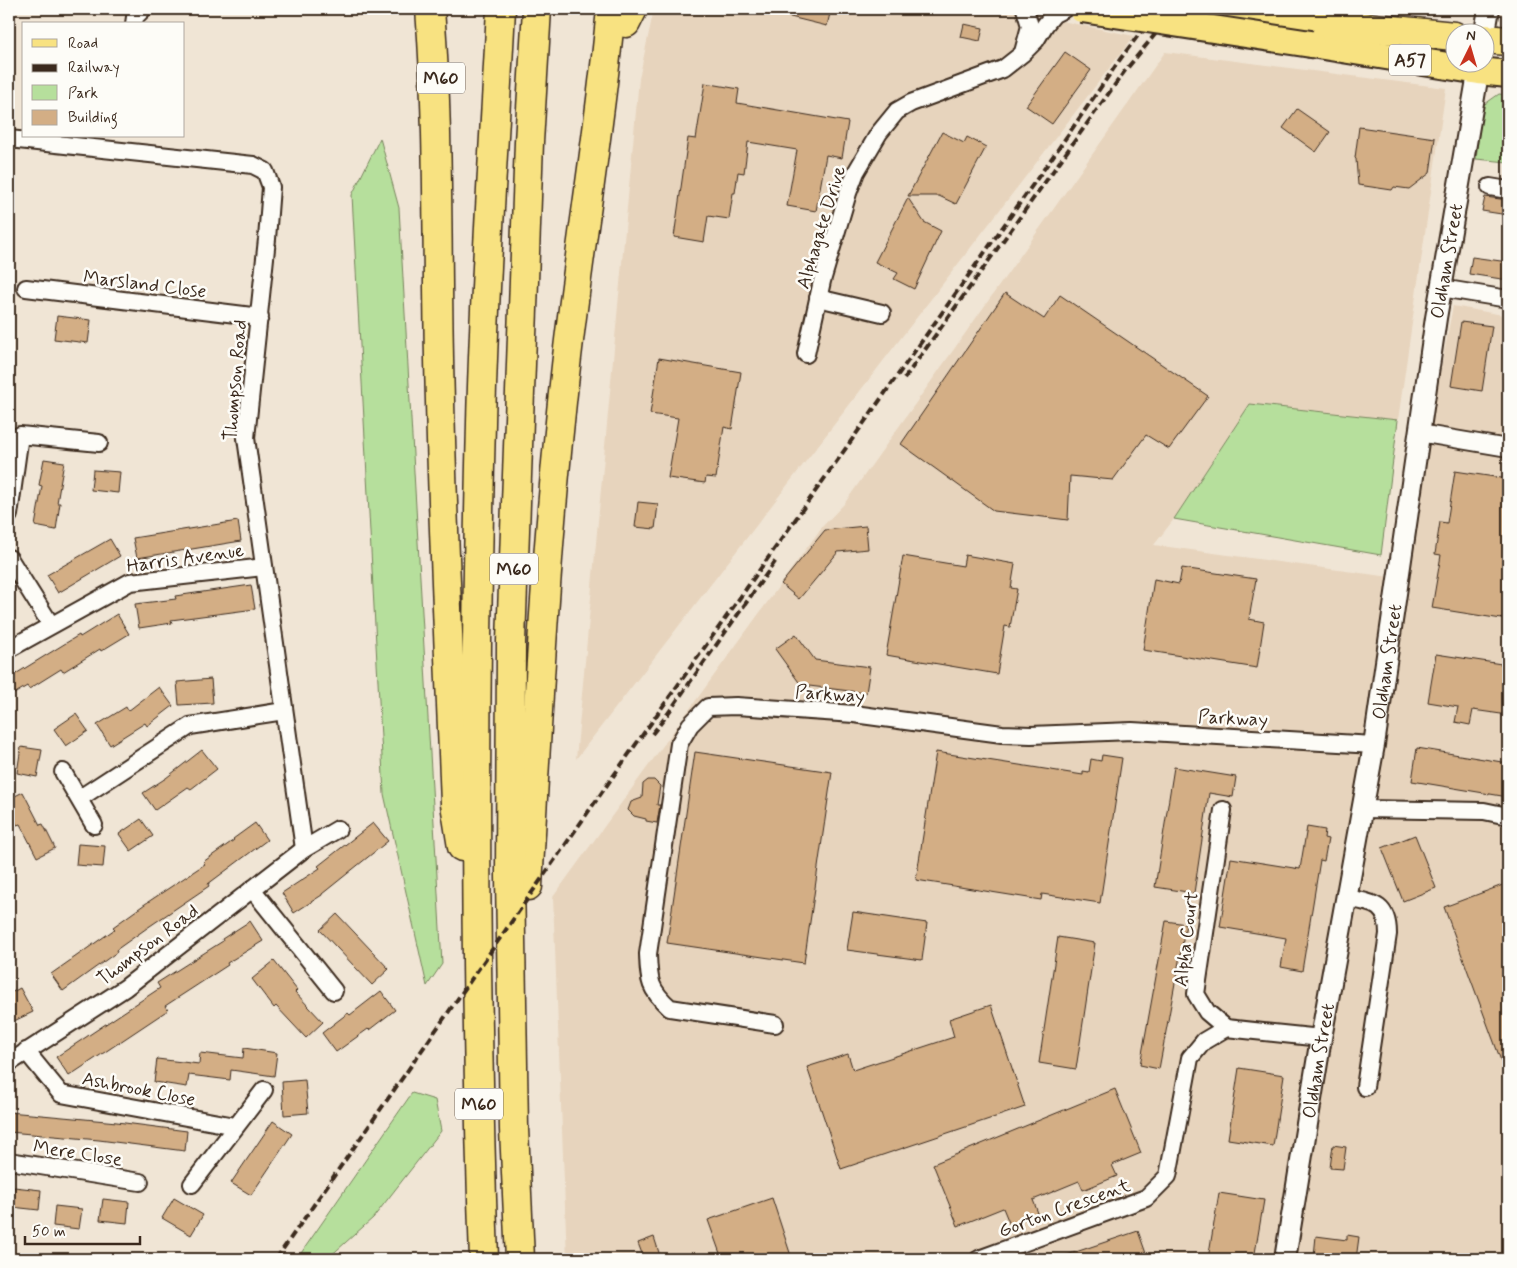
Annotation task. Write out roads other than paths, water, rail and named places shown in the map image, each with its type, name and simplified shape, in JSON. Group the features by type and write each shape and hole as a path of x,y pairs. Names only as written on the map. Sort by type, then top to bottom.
{"highway":[{"name":"M60","path":"430,9 436,148 440,401 455,804 476,948"},
{"name":"M60","path":"436,148 446,9"},
{"name":"M60","path":"484,1259 476,948 475,774 481,420 501,9"},
{"name":"M60","path":"520,1259 514,1129 510,876 511,642 529,142 537,9"},
{"path":"1236,9 1314,22 1444,35"},
{"name":"M60","path":"514,1129 541,657 552,502 566,364 606,63 621,15"},
{"path":"1494,39 1508,41"}],"main road":[{"name":"A57","path":"1082,9 1444,62"},
{"name":"A57","path":"1494,70 1508,74"}],"street":[{"path":"134,22 135,17 143,9"},
{"path":"1022,54 1030,26 1025,9"},
{"name":"Alphagate Drive","path":"806,354 818,298 848,193 856,172 879,133 897,111 911,103 1003,69 1036,40 1054,14 1064,9"},
{"path":"1487,22 1489,9"},
{"name":"Oldham Street","path":"1285,1259 1321,1038 1374,745 1419,433 1479,72"},
{"name":"Thompson Road","path":"9,139 106,143 254,165 265,172 271,187 260,317 246,438 304,849"},
{"path":"1490,187 1508,190"},
{"name":"Marsland Close","path":"26,288 260,317"},
{"path":"1442,288 1508,299"},
{"path":"818,298 882,313"},
{"path":"1419,433 1508,448"},
{"path":"9,515 20,435 99,443"},
{"path":"9,558 51,625"},
{"name":"Harris Avenue","path":"9,649 130,582 264,567"},
{"name":"Parkway","path":"775,1024 670,1008 659,999 649,980 648,954 679,744 690,725 708,707 736,706 854,714 1002,734 1031,735 1132,731 1374,745"},
{"path":"80,798 190,726 284,712"},
{"path":"63,772 80,798 94,825"},
{"path":"1363,809 1484,811 1508,816"},
{"name":"Alpha Court","path":"1223,810 1196,994 1207,1012 1226,1028"},
{"name":"Thompson Road","path":"9,1063 125,988 304,849 338,829"},
{"path":"252,889 334,991"},
{"path":"1346,898 1371,903 1381,909 1388,920 1388,934 1365,1087"},
{"path":"1226,1028 1321,1038"},
{"name":"Gorton Crescent","path":"979,1259 1146,1198 1168,1176 1190,1058 1204,1041 1226,1028"},
{"name":"Ashbrook Close","path":"26,1051 61,1094 235,1126"},
{"path":"192,1184 264,1090"},
{"name":"Mere Close","path":"9,1161 140,1182"}],"railway":[{"path":"276,1259 607,785 1121,58 1158,9"},
{"path":"904,379 1124,72 1176,9"},
{"path":"652,734 777,559"}]}
